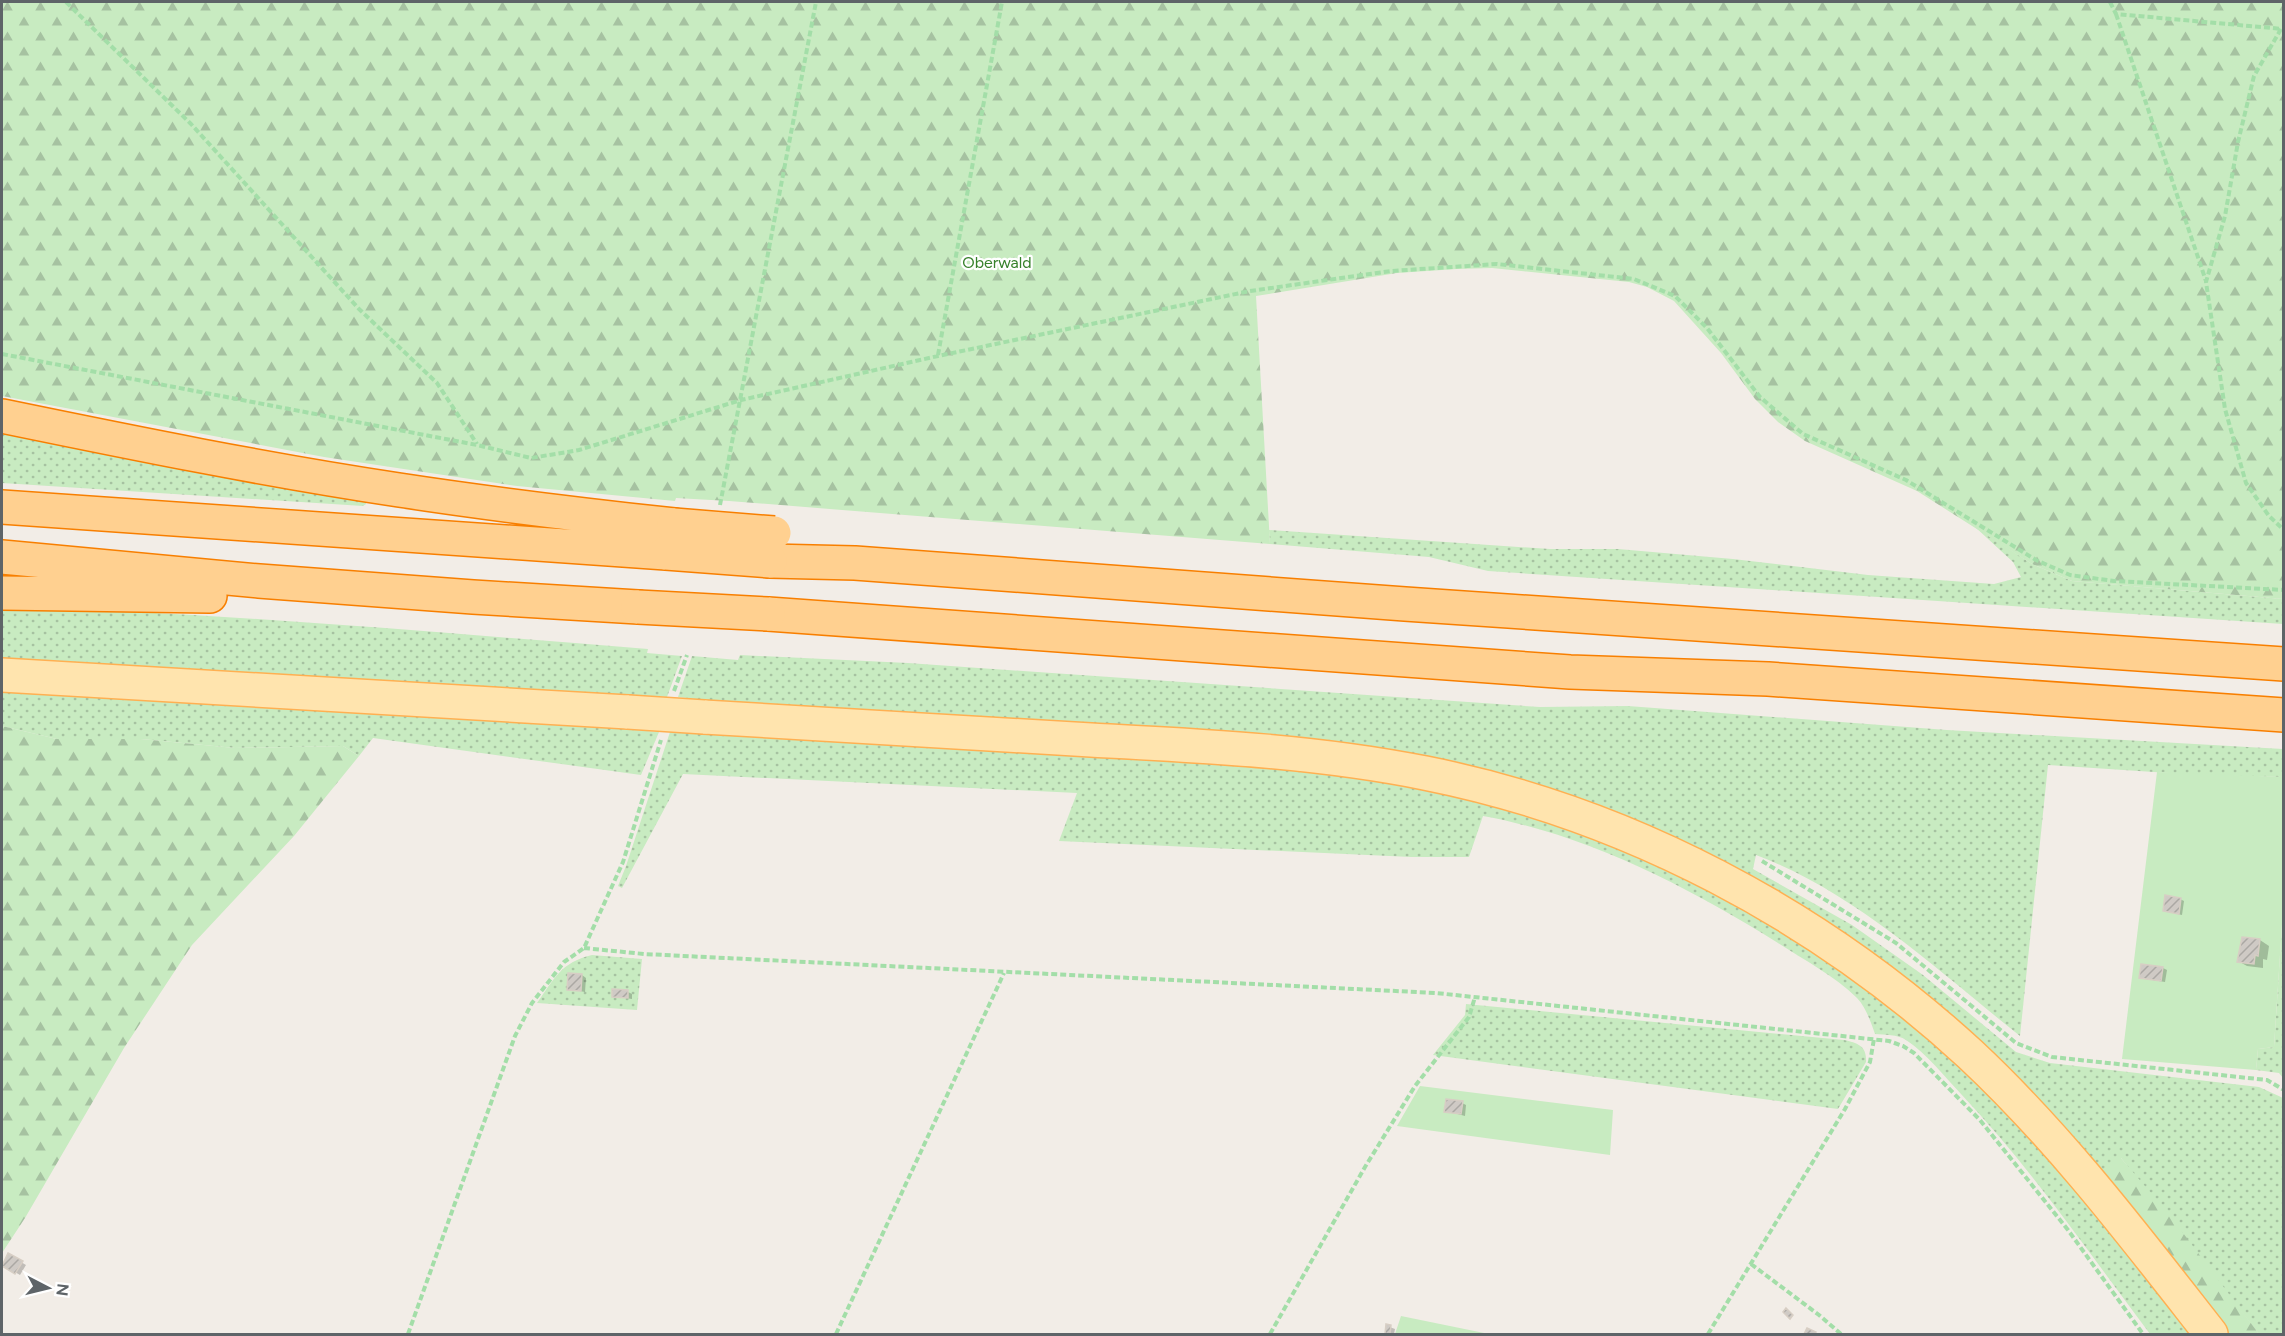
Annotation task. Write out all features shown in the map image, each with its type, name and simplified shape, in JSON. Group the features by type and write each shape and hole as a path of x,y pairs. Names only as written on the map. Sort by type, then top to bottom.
{"highway":[{"path":"2,416 397,490 534,509 670,539"},
{"path":"2,507 670,539 772,547 855,562 1405,604 2283,663"},
{"path":"2,557 259,581 473,597 768,614 1570,672 1767,679 2283,715"},
{"path":"2,593 229,597 259,581"}],"main road":[{"path":"2,675 1252,750 1370,764 1426,773 1481,786 1594,821 1684,860 1791,918 1851,958 1931,1020 2001,1084 2065,1151 2211,1335"}],"path":[{"path":"66,2 191,124 359,309 437,383 477,445"},
{"path":"720,506 816,2"},
{"path":"938,356 1002,2"},
{"path":"2110,2 2206,282 2225,409 2246,483 2269,516 2283,530"},
{"path":"2116,14 2282,29 2254,76 2238,142 2225,216 2206,282"},
{"path":"2,354 477,445 531,458 569,451 741,400 1250,291 1391,271 1497,264 1634,279 1675,296 1707,328 1760,397 1803,434 1906,480 2036,560 2070,575 2114,581 2283,590"},
{"path":"671,700 687,655"},
{"path":"408,1335 515,1036 532,1003 564,962 584,948 623,862 662,735"},
{"path":"1762,861 1896,943 2016,1043 2052,1057 2267,1080 2283,1090"},
{"path":"584,948 644,954 1425,993 1889,1041 1914,1053 1980,1120 2068,1230 2143,1335"},
{"path":"836,1335 1004,973"},
{"path":"1270,1335 1359,1178 1415,1086 1469,1017 1474,997"},
{"path":"1708,1335 1845,1109 1870,1062 1874,1051 1874,1039"},
{"path":"1751,1264 1819,1315 1840,1335"}],"green space":[{"name":"Oberwald","path":"2,2 2283,2 2283,599 2072,581 2032,564 1917,491 1805,441 1778,422 1755,399 1721,353 1674,301 1647,287 1629,282 1492,268 1397,273 1256,296 1270,544 729,501 676,498 675,501 517,486 324,457 2,396"},
{"path":"2,431 366,501 366,504 363,506 2,483"},
{"path":"1974,526 2032,564 2072,581 2283,599 2283,624 1488,571 1429,557 1270,544 1269,530 1550,549 1618,549 1733,559 1868,575 1994,584 2021,577 2013,562"},
{"path":"2,606 163,613 325,624 648,649 647,653 682,656 667,697 635,695 633,700 2,665"},
{"path":"740,655 908,663 1540,707 1628,706 1947,730 2283,749 2283,777 2199,775 2048,765 2020,1036 1894,935 1828,890 1756,855 1753,869 1852,925 1923,975 2016,1052 2050,1063 2259,1087 2284,1099 2283,1334 2259,1334 2121,1158 2099,1173 1948,1016 1554,797 678,697 692,656 738,660"},
{"path":"2,686 623,723 624,729 659,732 641,775 373,738 359,756 343,746 235,748 141,739 57,739 2,726"},
{"path":"2,726 57,739 141,739 235,748 343,746 359,756 294,836 192,945 124,1048 25,1218 2,1253"},
{"path":"670,732 1179,755 1426,785 1633,850 1819,950 1984,1082 2198,1334 2150,1334 2059,1211 1987,1122 1914,1046 1899,1037 1875,1034 1863,1006 1848,990 1809,962 1709,902 1599,850 1561,836 1483,816 1469,857 1411,857 1059,841 1077,793 683,774 622,888 618,886"},
{"path":"2157,772 2283,777 2283,909 2274,1047 2258,1049 2256,1070 2122,1059"},
{"path":"2283,909 2283,1078 2279,1073 2256,1070 2258,1049 2274,1047"},
{"path":"592,955 642,959 637,1010 537,1003 565,967"},
{"path":"1466,1004 1844,1040 1861,1046 1865,1052 1866,1062 1838,1109 1433,1055 1465,1015"},
{"path":"1420,1086 1613,1110 1610,1155 1397,1126"},
{"path":"2120,1157 2168,1213 2259,1334 2225,1334 2099,1173"},
{"path":"1401,1316 1489,1334 1395,1334"}],"building":[{"path":"2165,895 2181,898 2179,914 2163,911"},
{"path":"2242,937 2260,939 2258,956 2255,955 2254,964 2237,962"},
{"path":"2141,964 2163,967 2161,981 2139,978"},
{"path":"568,973 582,974 581,991 567,990"},
{"path":"612,989 628,990 628,998 612,997"},
{"path":"1446,1099 1463,1101 1461,1114 1444,1112"},
{"path":"8,1253 23,1261 15,1274 2,1266"},
{"path":"1786,1308 1793,1315 1790,1319 1783,1312"},
{"path":"1386,1324 1391,1325 1390,1334 1385,1334"},
{"path":"1807,1328 1816,1332 1815,1334 1804,1334"}]}
